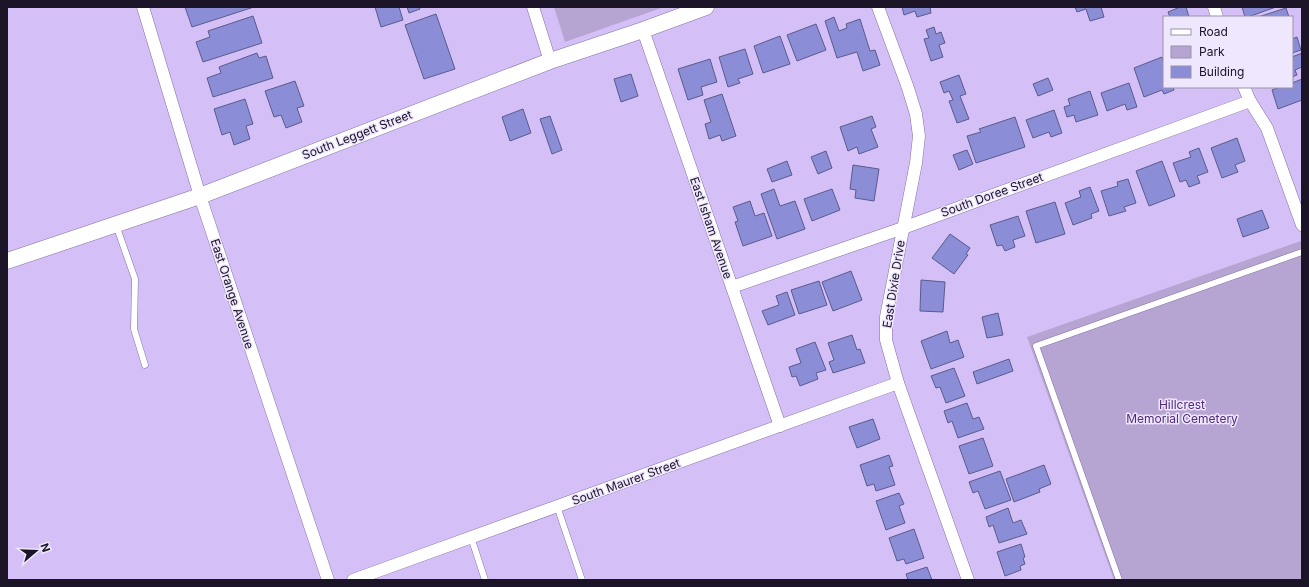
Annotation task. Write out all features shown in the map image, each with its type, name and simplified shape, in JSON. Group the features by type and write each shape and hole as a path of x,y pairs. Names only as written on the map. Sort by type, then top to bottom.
{"street":[{"name":"East Orange Avenue","path":"143,7 200,196 328,580"},
{"path":"533,7 550,61"},
{"name":"South Leggett Street","path":"7,261 200,196 550,61 706,7"},
{"name":"East Dixie Drive","path":"878,7 908,88 916,114 919,136 916,163 886,317 886,340 898,383 968,580"},
{"name":"East Isham Avenue","path":"642,30 780,426"},
{"path":"1244,88 1250,101 1267,128 1302,226"},
{"name":"South Doree Street","path":"732,287 903,228 1250,101"},
{"name":"South Maurer Street","path":"353,580 898,383"}],"lane":[{"path":"116,225 135,279 134,329 145,365"},
{"path":"1119,580 1036,346 1302,252"},
{"path":"557,506 582,580"},
{"path":"471,537 485,580"}],"green space":[{"path":"554,7 664,7 565,42"},
{"name":"Hillcrest Memorial Cemetery","path":"1301,241 1302,580 1114,580 1027,337"}],"building":[{"path":"185,7 254,7 192,27"},
{"path":"375,7 399,7 403,20 381,27"},
{"path":"407,7 419,7 420,9 409,13"},
{"path":"902,7 930,7 931,13 917,17 915,11 904,15"},
{"path":"1075,7 1101,7 1104,17 1090,21 1086,9 1077,12"},
{"path":"1180,7 1186,7 1189,16 1170,16 1168,12"},
{"path":"1242,7 1276,7 1251,16 1245,16"},
{"path":"1286,8 1289,16 1261,16"},
{"path":"436,14 455,69 424,79 405,25"},
{"path":"253,16 262,43 203,62 196,42 210,37 208,31"},
{"path":"834,17 839,31 847,28 846,24 860,19 870,51 875,50 880,65 863,71 857,52 837,58 825,21"},
{"path":"816,24 826,50 797,61 787,35"},
{"path":"934,27 936,34 941,32 945,43 939,45 943,57 931,61 924,39 929,38 926,30"},
{"path":"780,36 790,64 763,73 754,46"},
{"path":"1297,37 1301,50 1293,53 1293,39"},
{"path":"745,49 753,74 738,79 740,83 728,87 719,57"},
{"path":"257,53 259,58 266,56 273,78 213,97 207,78 221,73 219,67"},
{"path":"1302,53 1302,67 1295,70 1297,75 1293,77 1293,57"},
{"path":"1162,57 1163,88 1173,88 1174,90 1164,94 1162,90 1144,97 1134,68"},
{"path":"710,59 717,82 701,87 703,95 688,100 678,69"},
{"path":"631,74 638,96 621,102 614,79"},
{"path":"959,75 966,94 960,96 969,119 957,123 949,101 953,100 949,91 944,93 940,82"},
{"path":"1048,78 1053,90 1038,96 1033,84"},
{"path":"1302,79 1302,100 1278,109 1272,90 1277,88 1293,88 1293,83"},
{"path":"295,81 304,106 297,108 302,122 286,128 281,115 274,117 265,91"},
{"path":"1129,83 1137,107 1127,110 1125,104 1107,111 1101,93"},
{"path":"1090,91 1098,115 1076,122 1074,115 1067,117 1064,107 1070,105 1068,99"},
{"path":"722,94 736,136 722,141 720,135 709,139 705,124 711,122 704,100"},
{"path":"245,99 253,124 246,126 250,139 234,145 230,132 222,135 214,109"},
{"path":"523,109 531,133 510,141 502,117"},
{"path":"1054,110 1062,133 1051,137 1049,132 1033,138 1026,120"},
{"path":"550,116 562,150 552,154 540,119"},
{"path":"872,116 876,127 871,129 878,147 859,154 857,147 848,151 840,127"},
{"path":"1015,117 1025,147 976,163 967,136 981,132 979,129"},
{"path":"1237,138 1245,161 1235,165 1238,172 1222,178 1211,148"},
{"path":"1199,148 1208,172 1197,176 1200,183 1189,187 1186,180 1180,182 1173,163 1191,157 1189,152"},
{"path":"967,150 973,164 959,170 953,155"},
{"path":"826,151 832,168 818,174 811,157"},
{"path":"787,161 792,175 772,182 767,169"},
{"path":"1162,161 1175,196 1149,206 1136,171"},
{"path":"853,165 879,169 874,201 855,198 856,190 850,189"},
{"path":"1128,179 1136,203 1124,207 1126,211 1109,216 1101,191 1118,186 1117,182"},
{"path":"1090,187 1099,211 1091,214 1092,218 1073,225 1065,203 1081,197 1079,191"},
{"path":"774,189 780,206 795,201 805,229 777,239 761,194"},
{"path":"832,189 840,210 812,221 804,199"},
{"path":"750,201 755,216 764,213 772,236 743,246 735,222 738,221 733,207"},
{"path":"1055,202 1065,234 1036,243 1026,211"},
{"path":"1262,210 1269,228 1243,237 1237,219"},
{"path":"1018,216 1025,236 1013,240 1015,247 1005,251 1002,245 997,246 990,225"},
{"path":"950,234 970,248 966,254 968,255 954,274 932,258"},
{"path":"851,271 862,300 833,311 822,282"},
{"path":"921,280 945,282 943,312 920,311"},
{"path":"819,281 827,305 799,314 791,290"},
{"path":"787,292 795,315 768,325 762,311 779,305 776,296"},
{"path":"998,313 1003,335 987,338 982,317"},
{"path":"947,331 950,343 958,340 964,357 931,369 921,341"},
{"path":"852,335 857,350 860,349 865,363 833,373 829,362 834,360 828,343"},
{"path":"815,342 826,370 816,373 818,379 800,386 796,376 792,377 789,367 801,363 796,349"},
{"path":"1009,359 1013,371 977,384 973,372"},
{"path":"954,368 965,396 946,403 940,387 936,388 931,376"},
{"path":"967,403 973,419 979,417 984,429 958,438 952,421 948,423 944,411"},
{"path":"873,419 880,439 857,448 849,427"},
{"path":"983,438 993,466 969,474 959,446"},
{"path":"889,455 893,466 889,467 895,485 876,491 874,484 867,486 860,465"},
{"path":"1044,465 1051,484 1039,489 1040,492 1014,502 1006,479"},
{"path":"1000,471 1011,500 985,509 978,491 973,493 969,482"},
{"path":"899,493 904,504 899,506 905,523 886,530 876,501"},
{"path":"1008,508 1013,523 1021,520 1027,534 999,543 993,525 989,527 986,517"},
{"path":"914,529 924,558 906,564 904,559 897,561 889,538"},
{"path":"1021,544 1025,557 1023,558 1025,564 1020,566 1021,570 1005,576 997,552"},
{"path":"927,567 932,580 908,580 906,574"}]}
